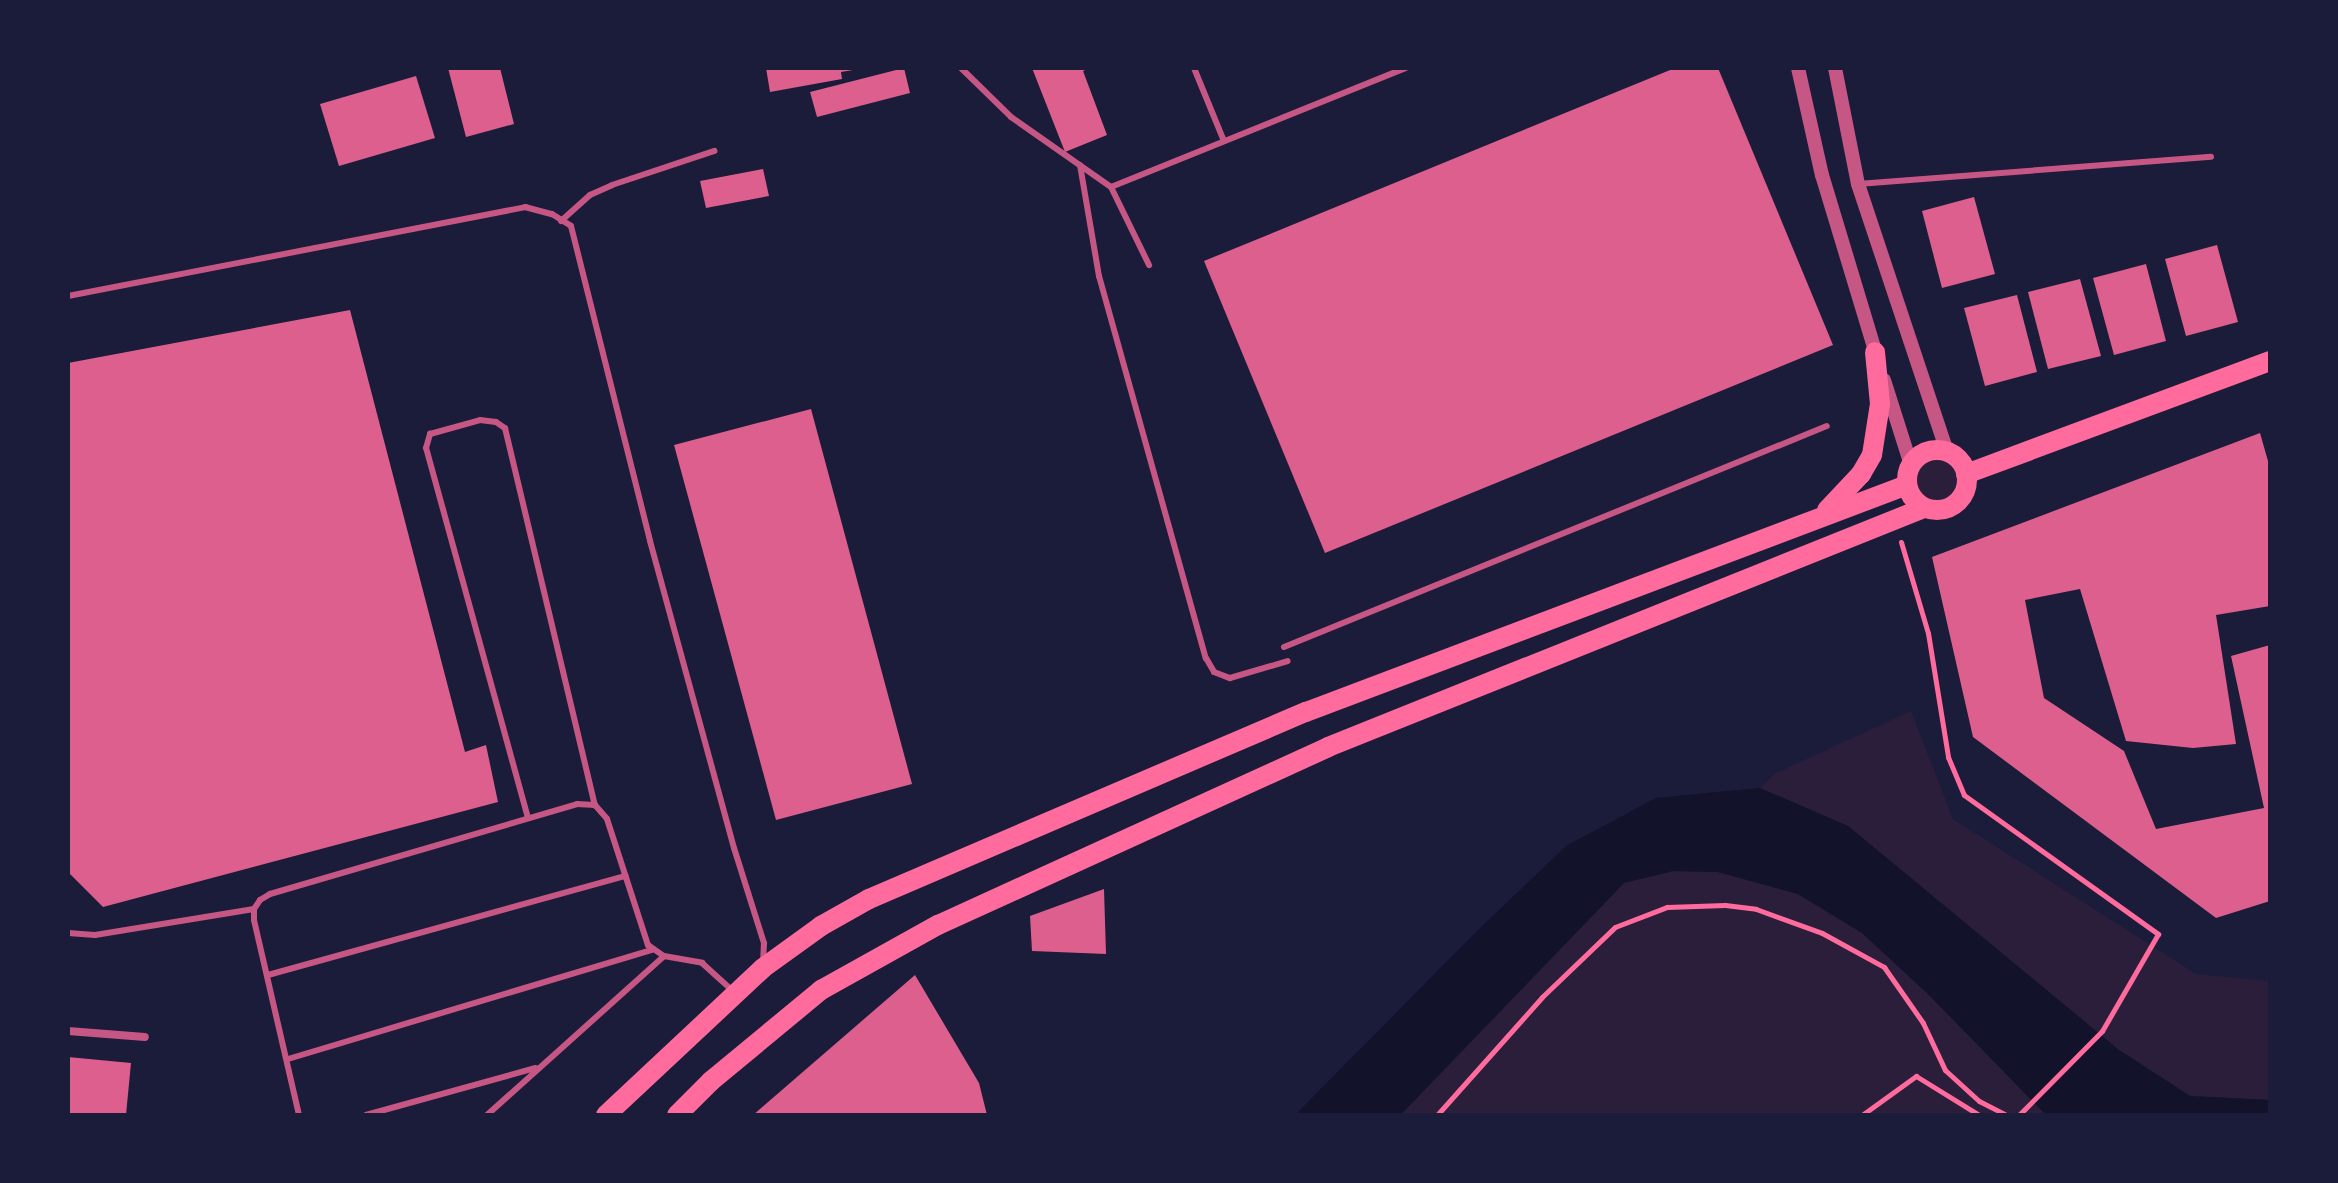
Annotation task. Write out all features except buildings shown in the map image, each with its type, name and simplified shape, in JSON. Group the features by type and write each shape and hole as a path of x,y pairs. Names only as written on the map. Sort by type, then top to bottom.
{"main road":[{"path":"1821,517 1861,474 1872,455 1880,404 1875,352"},
{"path":"1966,474 2269,364"},
{"path":"606,1115 763,968 821,926 869,899 1306,712 1821,517 1909,475 1926,451 1947,451 1956,457 1966,474 1964,492 1959,500 1943,510 1924,508 1893,518 1328,747 938,925 821,990 711,1081 677,1115"},
{"path":"1909,475 1910,495 1924,508"}],"street":[{"path":"1798,68 1822,175 1909,475"},
{"path":"1835,68 1858,184 1947,451"},
{"path":"68,1031 145,1037"}],"lane":[{"path":"961,68 1011,117 1111,187 1149,265"},
{"path":"1194,68 1224,141"},
{"path":"1111,187 1406,68"},
{"path":"561,221 590,195 714,151"},
{"path":"1858,184 2211,157"},
{"path":"1080,165 1099,276 1206,658 1214,672 1230,678 1288,661"},
{"path":"68,296 525,207 571,226 584,267 650,541 734,848 764,943 763,968"},
{"path":"528,818 426,448 430,434 480,420 496,422 505,428 595,805 607,819 645,939 653,950 664,956 702,963 737,994"},
{"path":"1284,647 1827,426"},
{"path":"68,933 95,935 254,909 270,894 577,804 595,805"},
{"path":"268,975 626,876"},
{"path":"254,909 299,1115"},
{"path":"288,1059 653,950"},
{"path":"487,1115 664,956"},
{"path":"366,1115 540,1067"}],"path":[{"path":"1893,518 1928,633 1948,757 1964,795 2158,934 2102,1031 2020,1114"},
{"path":"1437,1115 1542,997 1615,927 1667,907 1725,905 1756,909 1822,933 1884,967 1923,1023 1945,1070 1979,1101 2006,1115"},
{"path":"1862,1115 1916,1076 1979,1115"}],"shaded area":[{"path":"1936,456 1954,463 1961,481 1954,499 1936,506 1918,499 1911,481 1918,463"},
{"path":"1911,711 1953,819 2196,974 2270,981 2270,1100 2190,1096 2119,1050 1848,826 1760,788 1774,774"},
{"path":"1760,788 1848,826 2119,1050 2190,1096 2270,1100 2270,1115 2046,1115 1927,993 1862,933 1798,894 1718,872 1673,871 1624,883 1400,1115 1295,1115 1566,846 1656,798"},
{"path":"1672,871 1718,872 1798,894 1862,933 1974,1037 2046,1115 1401,1115 1624,883"}]}
